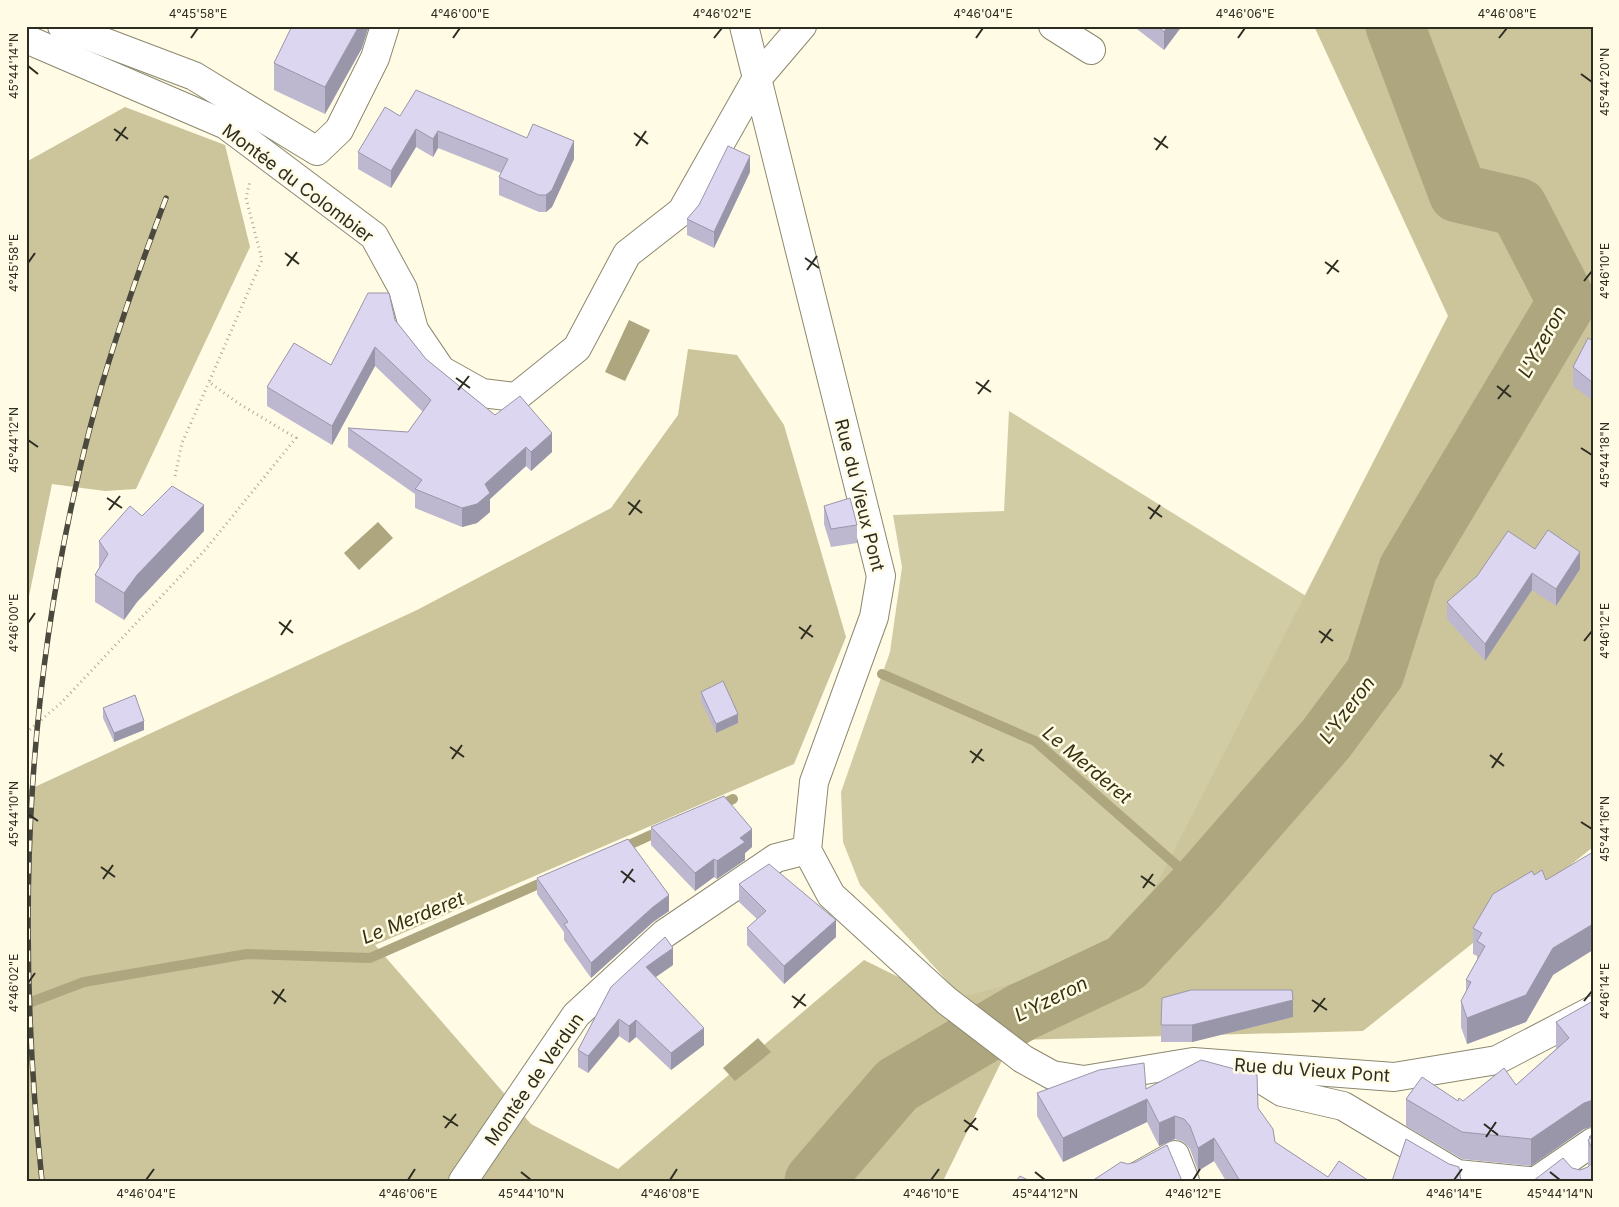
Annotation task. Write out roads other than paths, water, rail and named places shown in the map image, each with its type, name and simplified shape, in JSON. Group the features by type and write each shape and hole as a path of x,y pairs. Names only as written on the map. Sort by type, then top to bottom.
{"street":[{"path":"62,26 194,76 317,150 339,130 375,58 386,26"},
{"name":"Rue du Vieux Pont","path":"744,26 881,576 874,617 814,782 808,850 831,895 947,1001 1023,1059 1052,1075 1084,1080 1193,1062 1394,1077 1497,1060 1593,1010"},
{"name":"Montée du Colombier","path":"26,39 226,125 374,236 403,289 414,330 441,370 482,393 516,397 576,348 626,254 682,211 756,80 802,26"},
{"path":"1053,26 1091,50"},
{"name":"Montée de Verdun","path":"463,1181 576,1015 664,934 776,858 808,850"},
{"path":"1240,1066 1282,1092 1343,1106 1457,1174 1529,1181"},
{"path":"1536,1181 1573,1170 1593,1142"},
{"path":"1129,1181 1174,1155 1185,1181"}],"waterway":[{"name":"L'Yzeron","path":"814,1181 897,1085 1022,1012 1126,963 1199,885 1326,739 1375,673 1408,569 1567,302 1518,207 1458,193 1395,26"},
{"name":"Le Merderet","path":"882,674 1035,741 1199,885"},
{"name":"Le Merderet","path":"717,807 733,799"},
{"name":"Le Merderet","path":"620,849 662,830"},
{"name":"Le Merderet","path":"26,1004 84,982 247,954 370,958 550,879"}],"railway":[{"path":"42,1181 33,1081 29,983 28,884 32,787 41,690 55,592 74,495 98,398 113,348 166,198"}]}
